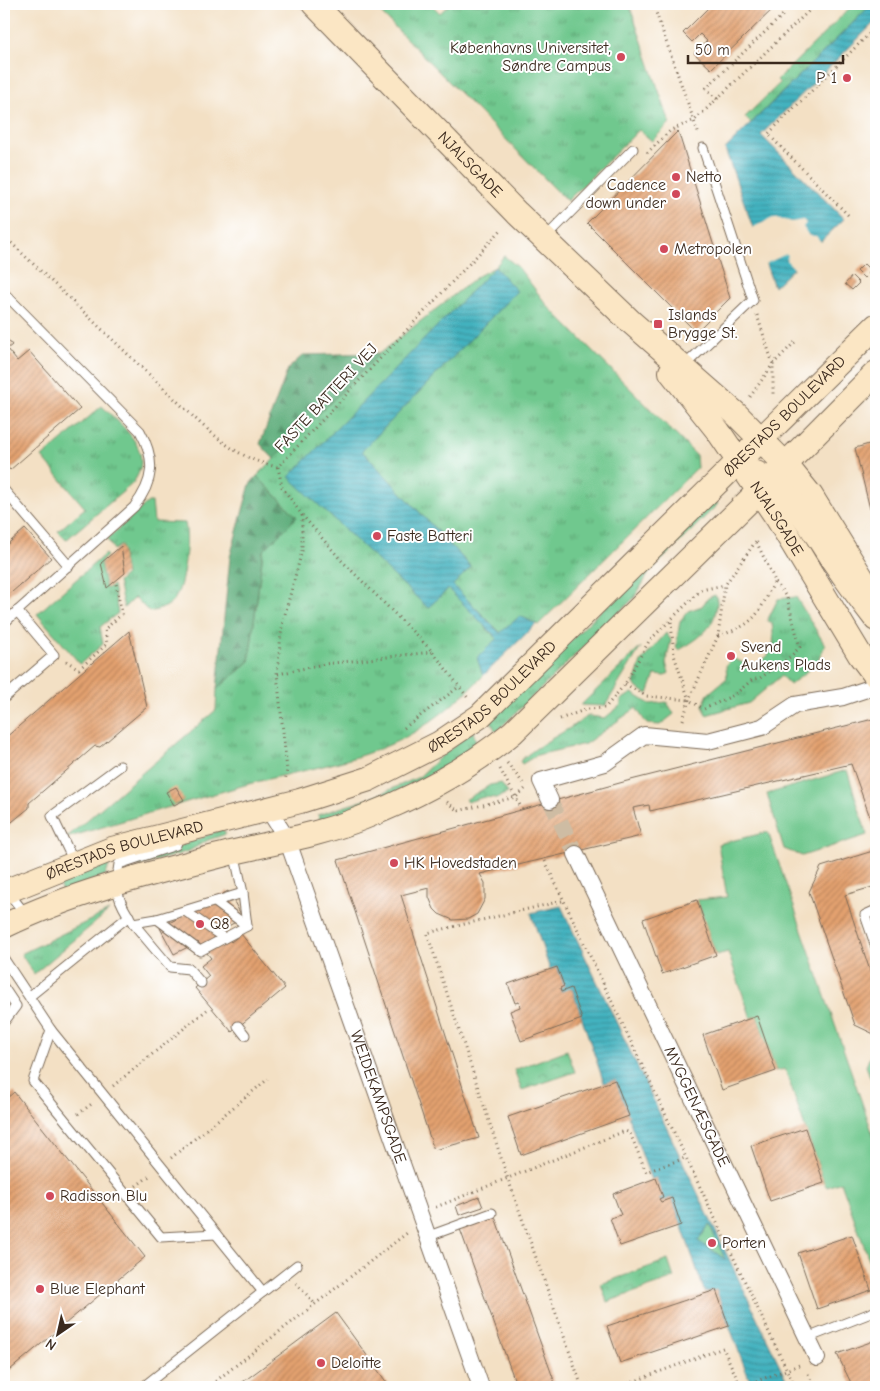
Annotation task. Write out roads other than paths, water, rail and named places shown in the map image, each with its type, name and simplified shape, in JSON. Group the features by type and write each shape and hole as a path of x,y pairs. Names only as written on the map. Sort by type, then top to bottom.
{"street":[{"name":"NJALSGADE","path":"320,6 517,213 631,322 735,413 760,440 772,479 778,519 860,655 876,676"},
{"name":"NJALSGADE","path":"631,322 718,431 737,469 772,479 811,496 876,601"},
{"name":"ØRESTADS BOULEVARD","path":"5,890 112,849 268,809 369,779 440,743 480,716 737,469 760,440 876,326"},
{"name":"ØRESTADS BOULEVARD","path":"4,926 26,915 115,884 361,819 502,755 876,373"},
{"path":"772,479 796,506 851,587 876,619"},
{"path":"778,519 834,591 876,653"},
{"path":"550,800 534,784 605,763 644,735 708,741 762,727 794,705 843,696 876,686"},
{"name":"WEIDEKAMPSGADE","path":"268,809 288,839 482,1387"},
{"name":"MYGGENÆSGADE","path":"576,854 817,1358"}],"lane":[{"path":"683,367 752,300 703,148"},
{"path":"545,238 632,149"},
{"path":"4,293 140,432 148,446 151,462 150,478 144,494 134,507 4,623"},
{"path":"4,490 69,566"},
{"path":"4,698 54,655 17,612"},
{"path":"75,864 52,816 120,766"},
{"path":"181,831 176,845 119,864 115,884 122,905 131,920 170,967 188,969 201,983"},
{"path":"234,852 243,893 247,926"},
{"path":"5,890 26,915"},
{"path":"30,996 131,920 157,919 243,893"},
{"path":"215,902 247,926"},
{"path":"185,910 224,938"},
{"path":"876,910 864,915 876,947"},
{"path":"157,919 200,951 247,926"},
{"path":"4,959 52,1030 263,1292"},
{"path":"4,988 16,1006 4,1022"},
{"path":"238,1026 245,1035"},
{"path":"52,1030 33,1081 161,1237 216,1234"},
{"path":"424,1224 492,1213"},
{"path":"143,1387 297,1265"},
{"path":"807,1338 876,1311"}],"water":[{"path":"872,4 876,4 876,21 761,135 844,219 774,287 725,149"},
{"path":"495,267 517,291 362,451 471,567 453,585 500,633 520,616 536,624 483,676 477,658 497,638 448,589 428,608 289,477"},
{"path":"561,906 790,1387 752,1387 716,1290 705,1293 672,1198 661,1202 659,1199 663,1197 656,1178 651,1180 615,1080 604,1083 572,989 561,992 560,988 564,986 557,968 550,970 531,913","holes":["710,1225 725,1259 698,1241"]}],"tunnel":[{"path":"550,800 576,854"}],"place":[{"name":"Københavns Universitet, Søndre Campus","path":"621,57"},
{"name":"P 1","path":"847,78"},
{"name":"Netto","path":"676,177"},
{"name":"Cadence down under","path":"676,194"},
{"name":"Metropolen","path":"664,249"},
{"name":"Islands Brygge St.","path":"658,324"},
{"name":"Faste Batteri","path":"377,536"},
{"name":"Svend Aukens Plads","path":"731,656"},
{"name":"HK Hovedstaden","path":"394,863"},
{"name":"Q8","path":"200,924"},
{"name":"Radisson Blu","path":"50,1196"},
{"name":"Porten","path":"712,1243"},
{"name":"Blue Elephant","path":"40,1289"},
{"name":"Deloitte","path":"321,1363"}]}
